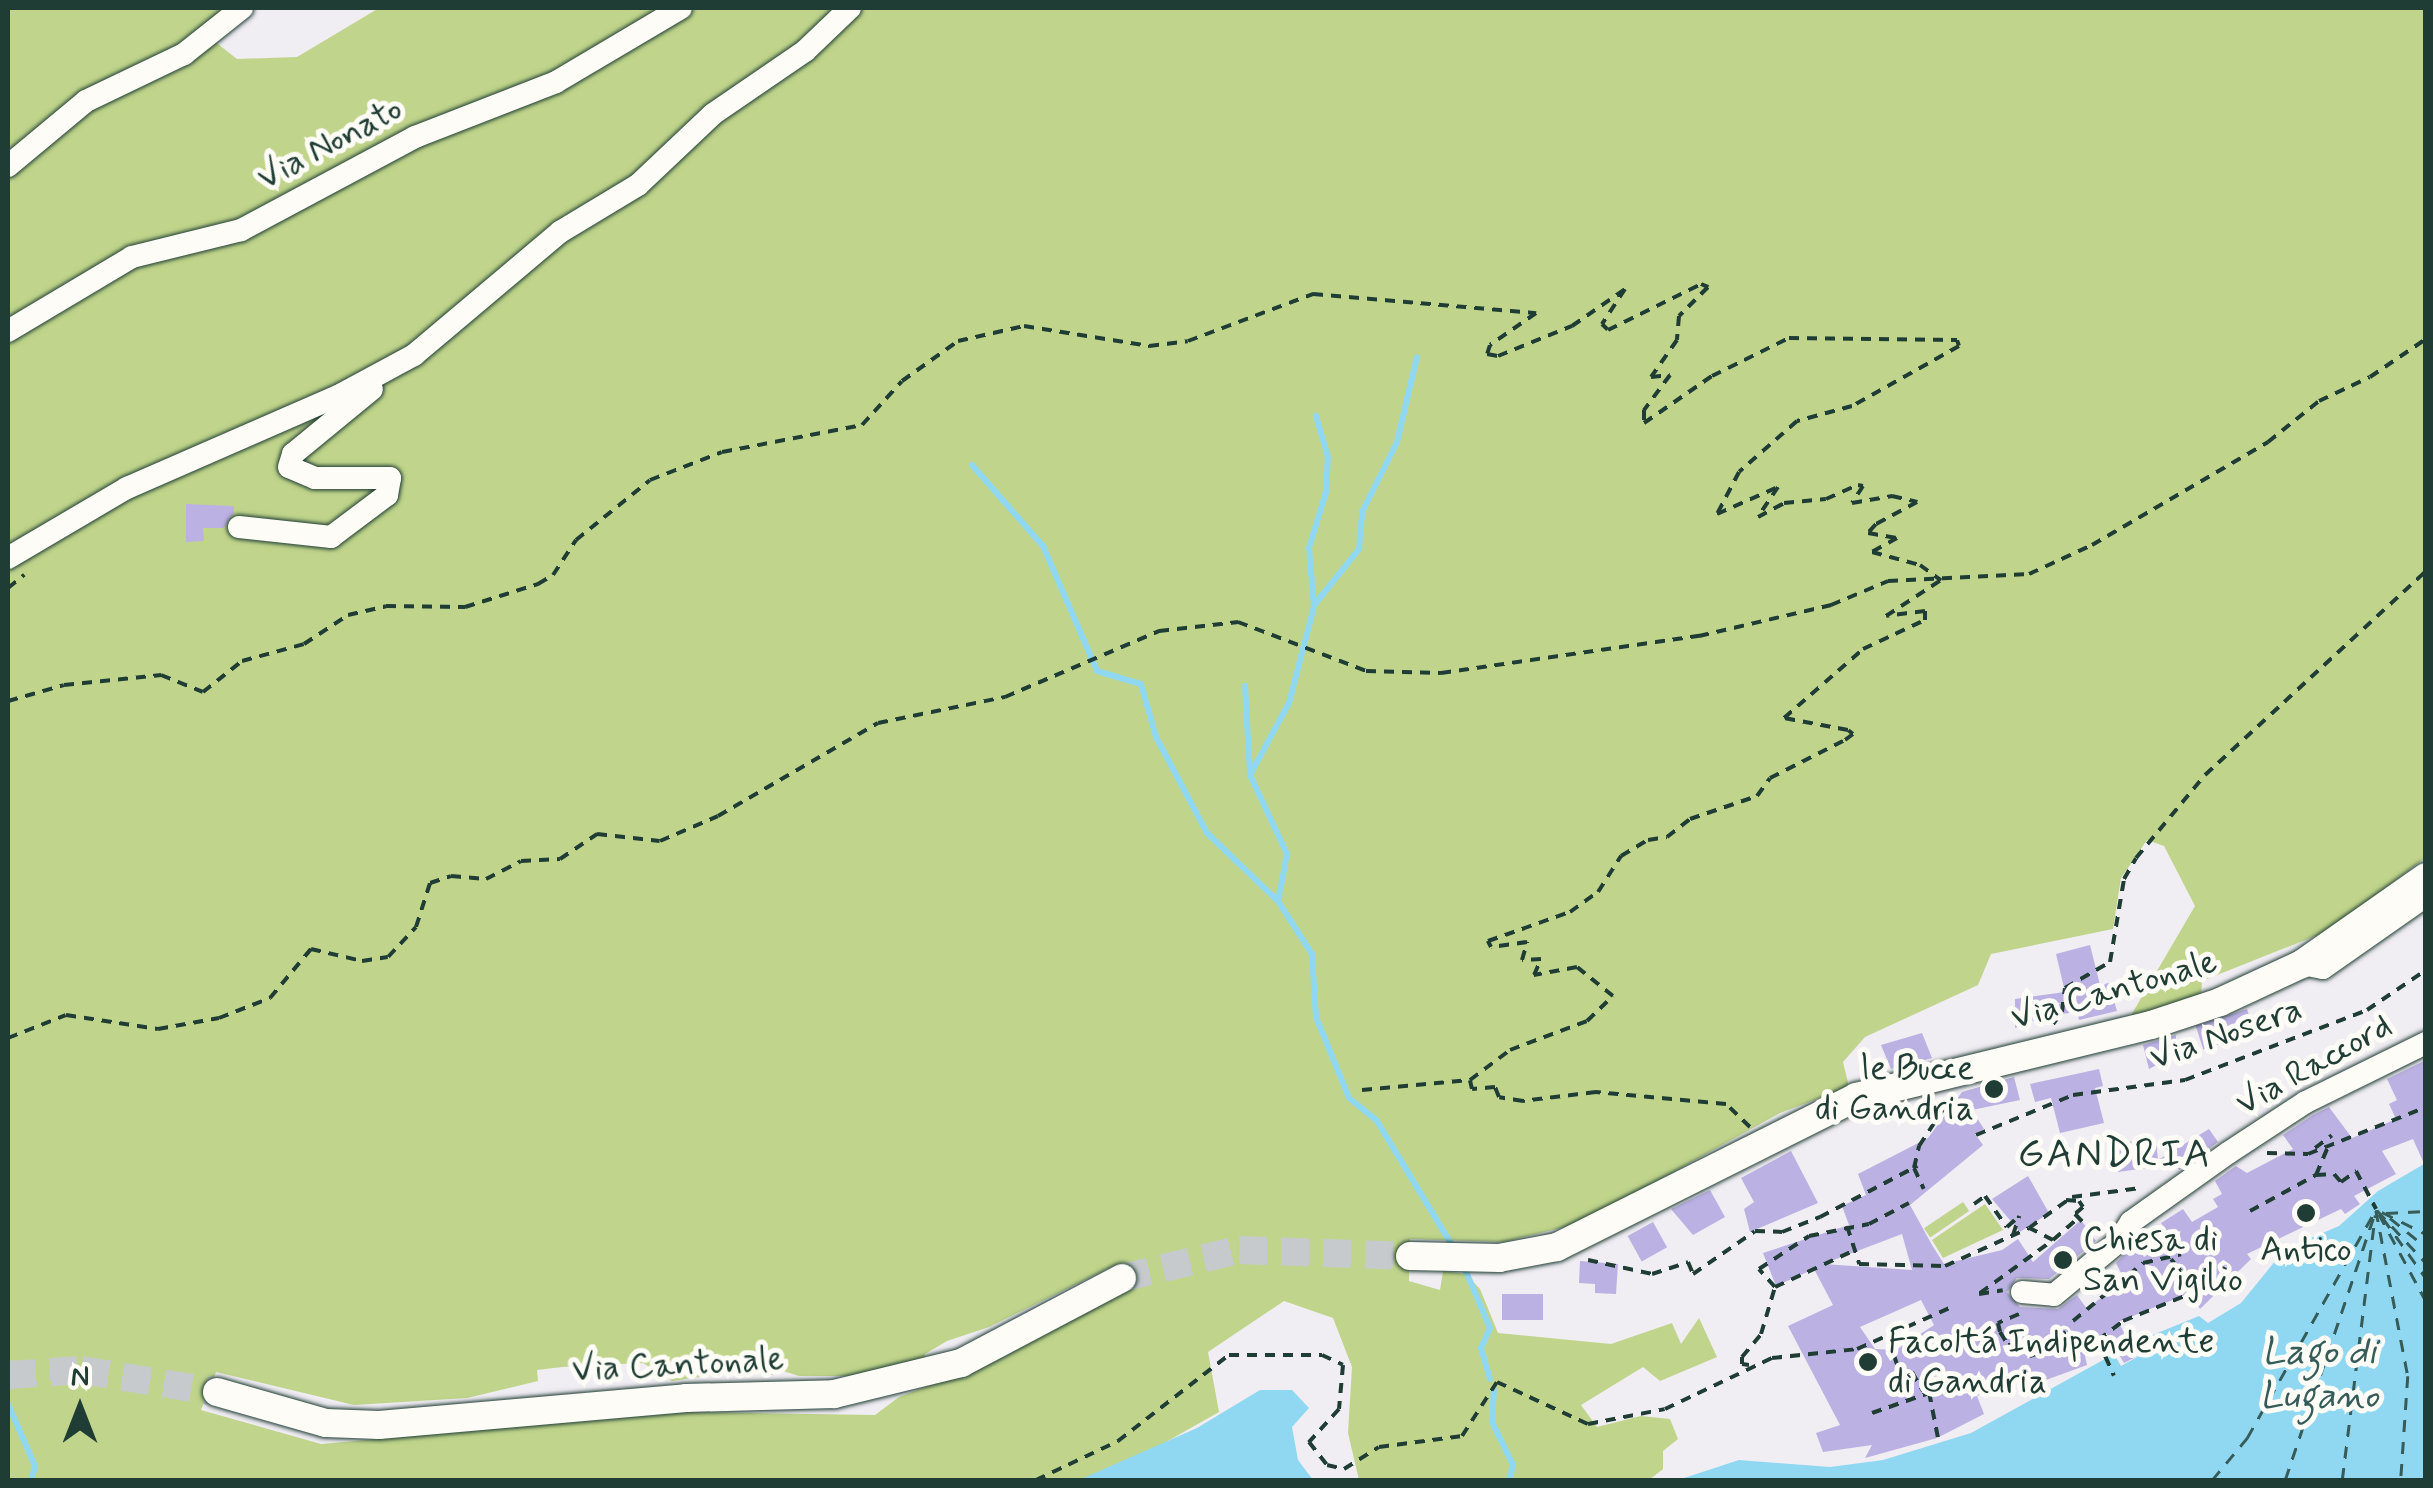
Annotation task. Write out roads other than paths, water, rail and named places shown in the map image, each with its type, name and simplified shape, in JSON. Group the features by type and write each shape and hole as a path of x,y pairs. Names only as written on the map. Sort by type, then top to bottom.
{"main road":[{"name":"Via Cantonale","path":"1410,1256 1476,1259 1557,1246 1856,1097 2151,1025 2302,964 2426,877"},
{"name":"Via Cantonale","path":"217,1392 326,1422 378,1426 686,1398 834,1394 903,1382 961,1363 1122,1278"}],"street":[{"path":"8,166 76,108 184,54 242,8"},
{"name":"Via Nonato","path":"8,331 132,257 241,230 415,137 556,82 682,8"},
{"path":"239,527 331,536 387,494 390,478 301,476 290,462 392,369 458,324 560,232 638,185 712,114 805,52 850,8"},
{"path":"8,558 82,511 193,456 392,369"},
{"path":"2302,964 2323,968 2426,896"},
{"name":"Via Raccord","path":"2022,1292 2054,1295 2108,1248 2130,1222 2189,1186 2306,1102 2426,1043"}],"water":[{"name":"Lago di Lugano","path":"2425,1156 2425,1480 1678,1480 1739,1460 1830,1467 1883,1460 1971,1433 2114,1354 2121,1366 2139,1356 2133,1343 2199,1316 2208,1323 2241,1303 2285,1249 2339,1226 2378,1191 2424,1164"},
{"path":"1260,1390 1292,1390 1309,1408 1292,1427 1298,1460 1313,1480 1079,1480 1197,1428"}],"waterway":[{"path":"1315,604 1359,549 1362,512 1397,442 1417,357"},
{"path":"1278,901 1287,854 1250,775 1289,703 1314,606 1309,548 1326,492 1328,457 1316,416"},
{"path":"972,465 1043,546 1097,671 1141,684 1156,737 1207,833 1278,901 1312,954 1316,1017 1349,1098 1377,1121 1453,1247"},
{"path":"1245,686 1250,774"},
{"path":"1464,1267 1490,1328 1481,1348 1490,1379"},
{"path":"1494,1390 1492,1422 1513,1465 1509,1480"},
{"path":"8,1404 35,1466 31,1480"}],"tunnel":[{"path":"1122,1278 1239,1250 1410,1256"},
{"path":"8,1375 81,1370 217,1392"}],"place":[{"name":"le Bucce di Gandria","path":"1994,1089"},
{"name":"Antico","path":"2306,1213"},
{"name":"Chiesa di San Vigilio","path":"2063,1260"},
{"name":"Facoltá Indipendente di Gandria","path":"1868,1362"}],"district":[{"name":"GANDRIA","path":"2115,1155"}]}
